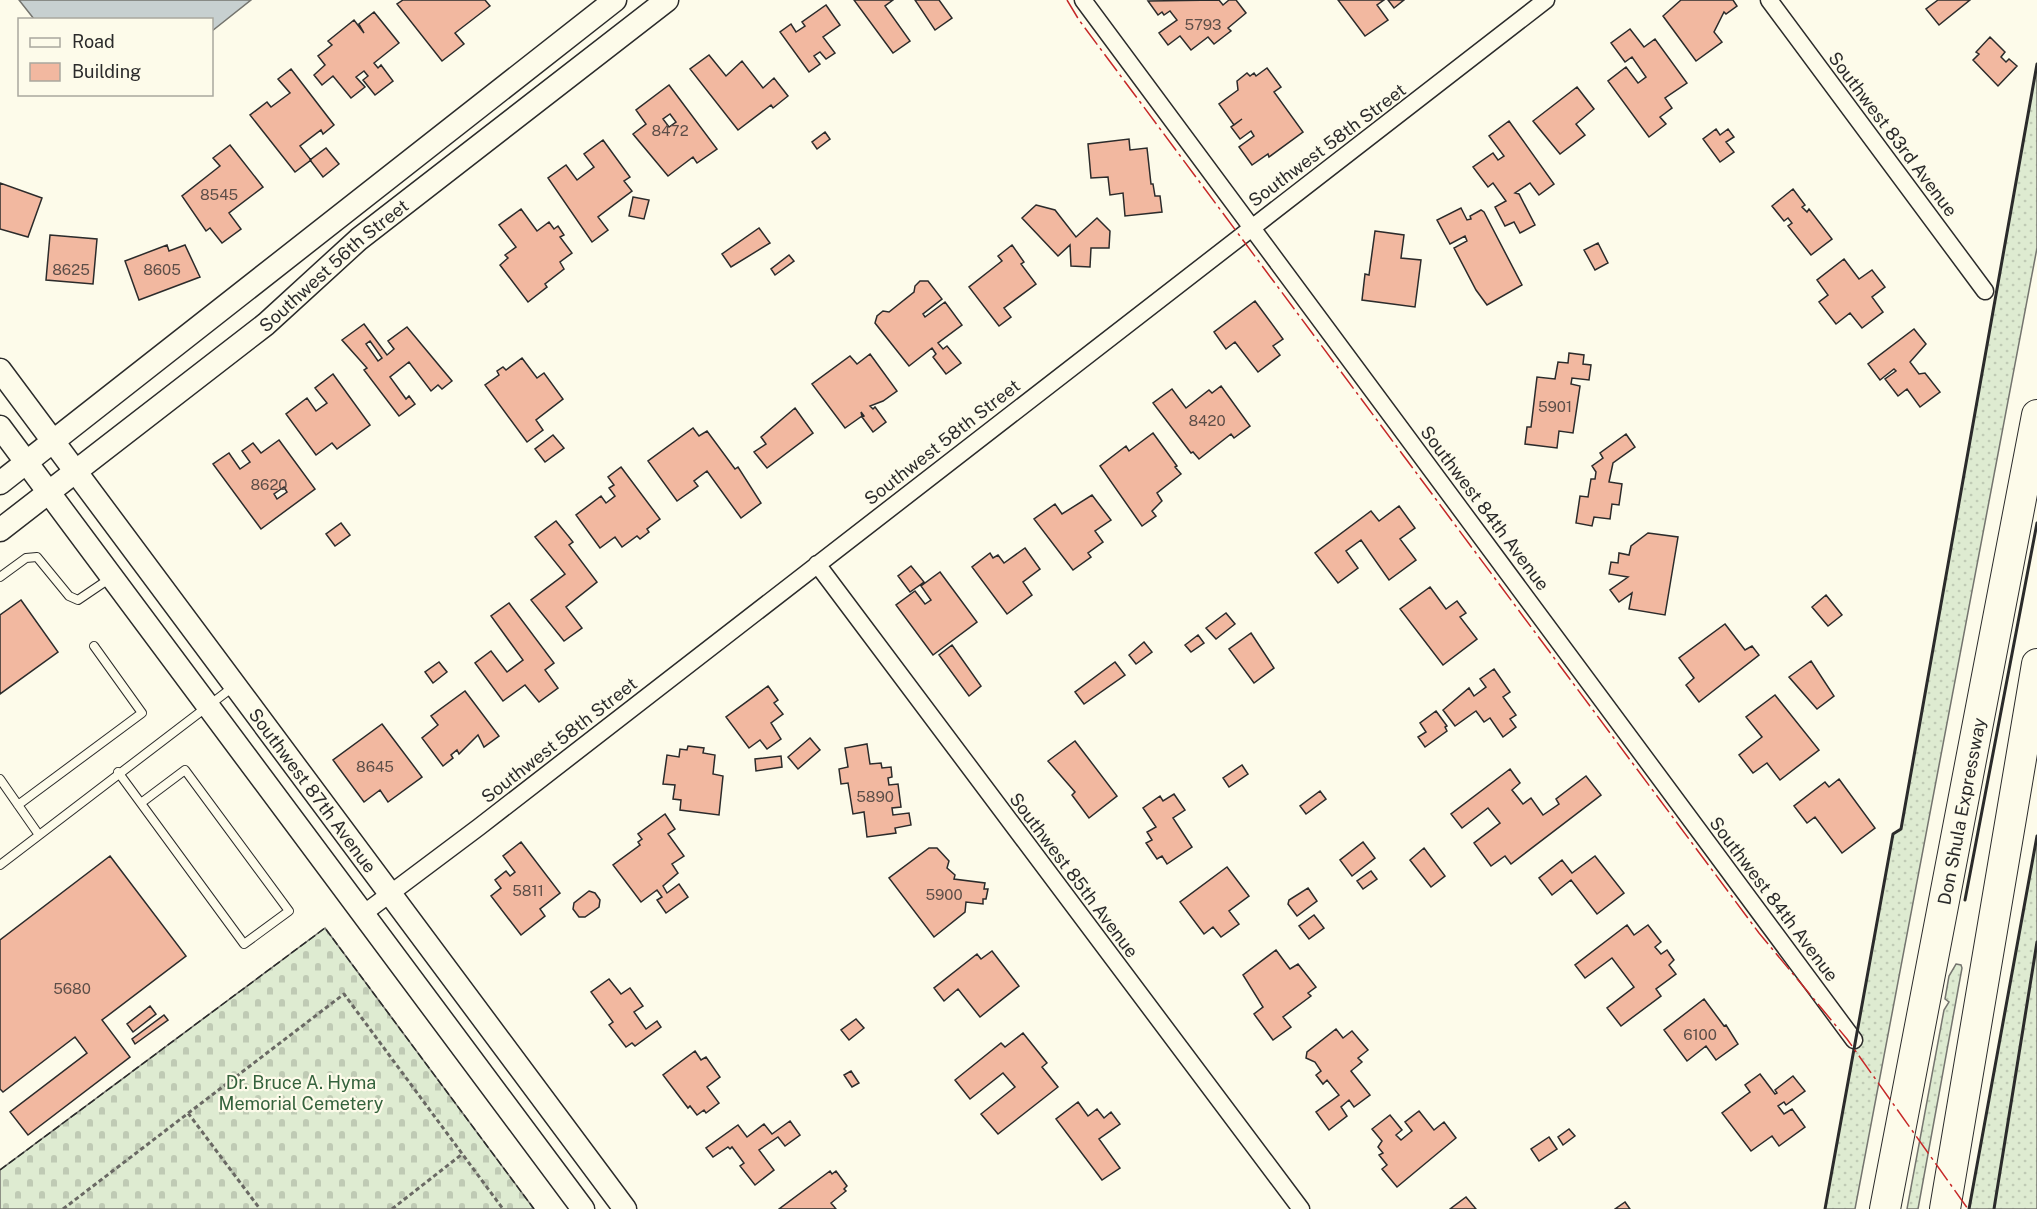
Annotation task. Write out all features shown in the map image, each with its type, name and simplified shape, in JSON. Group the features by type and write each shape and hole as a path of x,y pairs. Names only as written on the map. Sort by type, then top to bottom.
{"highway":[{"name":"Don Shula Expressway","path":"1884,1209 2037,415"},
{"path":"1945,1209 2037,664"}],"main road":[{"name":"Southwest 56th Street","path":"0,483 615,0"},
{"name":"Southwest 56th Street","path":"0,530 266,324 358,239 667,0"},
{"path":"553,48 573,73"},
{"name":"Southwest 87th Avenue","path":"0,370 625,1209"},
{"name":"Southwest 87th Avenue","path":"0,427 583,1209"},
{"path":"528,1135 555,1115"}],"street":[{"name":"Southwest 84th Avenue","path":"1083,0 1854,1040"},
{"name":"Southwest 58th Street","path":"363,914 1546,0"},
{"name":"Southwest 83rd Avenue","path":"1769,0 1985,291"},
{"name":"Southwest 85th Avenue","path":"818,564 1301,1209"}],"lane":[{"path":"0,577 26,558 37,557 69,596 78,600 112,577"},
{"path":"18,805 142,713 94,646"},
{"path":"0,865 118,772 234,686"},
{"path":"118,772 244,944 289,911 185,770 141,803"},
{"path":"0,779 39,835"}],"path":[{"path":"63,1209 344,994 503,1209"},
{"path":"188,1113 260,1209"},
{"path":"392,1209 462,1155"}],"green space":[{"path":"2037,64 2037,248 1855,1209 1825,1209 1893,834 1901,829"},
{"path":"2037,836 2037,1209 1969,1209"},
{"name":"Dr. Bruce A. Hyma Memorial Cemetery","path":"325,928 534,1209 0,1209 0,1170"},
{"path":"1956,964 1961,965 1962,968 1918,1209 1907,1209 1944,1010 1949,1002 1945,999 1949,976"}],"shaded area":[{"path":"19,0 251,0 213,30 213,18 33,18"}],"building":[{"path":"403,0 485,0 490,6 455,33 464,44 442,61 397,4"},
{"path":"854,0 893,0 885,6 910,41 893,53"},
{"path":"915,0 939,0 952,18 935,30"},
{"path":"1219,0 1223,5 1229,0 1236,0 1246,13 1228,28 1231,31 1214,44 1208,37 1191,50 1180,36 1168,45 1159,33 1177,20 1170,11 1164,15 1162,12 1158,15 1148,1"},
{"path":"1338,0 1384,0 1377,5 1388,20 1365,36"},
{"path":"1388,0 1404,0 1394,8"},
{"path":"1681,0 1733,0 1737,6 1726,14 1724,12 1714,32 1722,42 1696,61 1663,16"},
{"path":"1938,0 1970,0 1939,25 1926,9"},
{"path":"826,5 840,25 823,37 835,53 826,59 820,52 814,56 820,64 809,72 780,32 791,24 796,32 805,26 802,22"},
{"path":"374,12 399,43 374,63 378,68 381,65 393,81 375,95 363,80 368,76 364,71 356,77 365,87 351,98 333,76 322,85 314,75 325,65 318,56 332,45 328,41 354,20 364,33 359,24"},
{"path":"1630,29 1644,47 1655,39 1687,83 1665,98 1672,108 1660,117 1666,124 1649,137 1608,81 1626,67 1638,83 1646,77 1632,57 1625,62 1611,43"},
{"path":"1990,37 2005,52 2001,57 2006,62 2009,59 2017,66 1998,86 1973,60 1979,54 1976,52"},
{"path":"709,55 726,76 742,61 763,88 774,78 788,96 773,108 771,105 738,130 690,69"},
{"path":"1267,68 1281,87 1274,92 1303,132 1269,157 1268,154 1252,165 1239,147 1254,136 1251,131 1240,139 1231,127 1234,125 1219,104 1238,90 1237,81 1247,73 1250,76 1254,73 1256,76"},
{"path":"291,69 334,125 323,134 321,130 300,146 311,160 295,172 250,115 267,102 271,107 290,93 278,79"},
{"path":"669,85 717,149 697,163 693,157 668,176 633,134 646,124 636,110","holes":["670,114 676,122 669,127 663,119"]},
{"path":"1577,87 1594,109 1576,124 1585,135 1560,154 1533,121"},
{"path":"1509,121 1554,184 1539,195 1530,183 1515,193 1519,194 1535,225 1520,233 1514,222 1505,226 1495,207 1506,201 1493,183 1488,187 1473,167 1493,153 1498,160 1504,156 1489,136"},
{"path":"1716,129 1720,135 1728,129 1734,137 1726,142 1734,152 1720,162 1703,139"},
{"path":"825,132 830,139 817,149 812,142"},
{"path":"1129,139 1130,150 1147,148 1151,184 1153,184 1155,196 1160,196 1162,212 1125,216 1123,193 1110,195 1108,177 1091,178 1088,144"},
{"path":"603,140 630,177 624,181 632,191 598,217 608,230 592,242 548,178 566,165 577,180 594,167 584,154"},
{"path":"230,145 263,187 229,213 241,229 222,243 210,228 206,231 182,196 220,166 213,158"},
{"path":"326,148 339,164 323,177 310,160"},
{"path":"0,183 42,198 28,237 0,229"},
{"path":"1793,189 1805,205 1802,207 1807,212 1809,209 1832,239 1811,255 1788,226 1792,223 1788,218 1784,221 1772,206"},
{"path":"633,197 649,200 644,219 629,216"},
{"path":"1036,205 1055,210 1076,237 1097,218 1110,231 1109,248 1091,248 1090,267 1071,266 1070,245 1058,256 1022,218"},
{"path":"1461,208 1467,220 1481,210 1484,212 1522,285 1487,305 1476,290 1454,248 1467,241 1465,236 1450,244 1437,220"},
{"path":"521,209 537,231 549,222 554,229 558,226 564,235 560,237 572,253 560,262 564,269 528,302 500,265 508,258 505,255 516,247 499,225"},
{"path":"759,228 770,243 731,267 722,254"},
{"path":"1375,231 1404,235 1401,258 1421,260 1415,307 1362,300 1365,274 1369,275"},
{"path":"50,235 97,239 93,284 46,280"},
{"path":"1598,243 1608,263 1595,270 1584,250"},
{"path":"167,245 169,251 185,245 200,277 139,300 125,261"},
{"path":"1012,245 1024,262 1021,264 1036,284 1004,308 1011,317 999,326 969,287 1002,261 998,256"},
{"path":"789,255 794,261 775,275 771,269"},
{"path":"1844,259 1859,279 1872,270 1885,287 1872,297 1883,312 1862,328 1850,313 1836,324 1819,302 1828,295 1817,280"},
{"path":"920,281 928,281 942,299 923,314 925,317 945,302 962,325 938,343 943,349 947,346 961,363 946,374 933,357 936,354 932,348 909,366 875,323 877,316 883,311 889,312 914,292 915,286"},
{"path":"1255,301 1283,339 1273,346 1280,355 1258,372 1235,342 1226,349 1214,332"},
{"path":"364,324 387,355 394,349 388,341 407,327 452,381 442,389 438,385 431,391 409,362 390,377 406,399 409,396 415,404 399,416 364,370 367,368 342,340","holes":["370,341 382,358 378,361 366,344"]},
{"path":"1914,329 1926,344 1910,362 1919,374 1925,373 1940,392 1920,407 1907,389 1898,396 1885,379 1896,371 1894,369 1880,380 1868,364"},
{"path":"1569,353 1584,355 1583,364 1591,365 1589,380 1572,378 1571,384 1580,386 1573,433 1559,431 1557,448 1525,444 1527,427 1531,427 1537,377 1555,379 1558,362 1568,363"},
{"path":"870,354 897,391 883,401 870,406 873,409 875,407 886,422 873,432 861,412 862,416 845,428 812,384 850,356 857,364"},
{"path":"522,358 537,378 544,373 563,399 536,420 543,430 527,442 485,385 499,375 497,371 503,367 506,370"},
{"path":"333,374 370,425 337,449 332,443 316,455 286,414 307,398 316,411 327,403 315,388"},
{"path":"1221,386 1250,426 1234,438 1231,434 1199,459 1193,452 1191,453 1153,403 1172,389 1186,408 1209,390 1212,393"},
{"path":"795,408 813,433 767,468 754,452 766,444 761,437"},
{"path":"693,428 699,436 707,431 735,469 738,467 761,503 741,518 707,471 694,481 698,486 677,501 648,461"},
{"path":"1153,433 1181,474 1157,493 1162,501 1152,511 1156,516 1142,526 1100,466 1126,446 1129,451"},
{"path":"1626,434 1635,447 1613,463 1609,482 1622,484 1619,505 1612,504 1610,519 1594,517 1592,526 1576,523 1580,496 1588,497 1591,479 1595,479 1596,472 1592,466 1603,458 1600,453"},
{"path":"553,435 564,448 545,462 535,449"},
{"path":"279,440 315,489 261,529 213,464 229,453 240,469 250,462 242,451 253,443 261,453","holes":["284,487 287,492 277,499 274,494"]},
{"path":"621,467 660,519 647,529 649,532 640,539 637,536 622,547 615,537 600,548 576,515 601,496 606,503 615,496 609,488 614,485 608,477"},
{"path":"1092,495 1111,520 1095,531 1103,542 1088,553 1091,557 1073,570 1034,519 1055,504 1062,514"},
{"path":"1399,506 1415,528 1400,539 1416,560 1389,580 1361,540 1346,551 1358,568 1338,583 1315,553 1371,511 1379,521"},
{"path":"556,521 573,542 569,545 597,582 566,607 582,628 564,641 531,600 565,574 535,537"},
{"path":"341,523 350,535 335,546 326,534"},
{"path":"1648,533 1678,537 1665,615 1629,609 1632,593 1619,602 1610,590 1628,577 1609,574 1611,562 1618,563 1619,553 1629,555 1631,546"},
{"path":"1025,548 1040,569 1023,582 1032,595 1007,614 972,567 990,553 993,558 998,555 1004,563"},
{"path":"911,566 924,582 910,592 898,576"},
{"path":"940,572 977,622 933,655 896,605 915,591 925,604 931,600 921,586"},
{"path":"1430,587 1446,609 1457,601 1466,613 1460,617 1477,639 1443,665 1400,609"},
{"path":"1826,595 1842,615 1828,626 1812,607"},
{"path":"21,600 58,652 0,694 0,615"},
{"path":"509,603 554,663 545,670 558,688 539,702 525,685 503,701 475,663 491,651 507,672 523,660 491,616"},
{"path":"1226,613 1235,624 1216,639 1206,628"},
{"path":"1725,624 1745,650 1752,646 1759,655 1699,702 1686,685 1694,678 1679,658"},
{"path":"1251,633 1274,668 1254,683 1229,649"},
{"path":"1198,635 1204,643 1191,652 1185,645"},
{"path":"1144,642 1152,652 1136,664 1129,655"},
{"path":"952,645 981,686 969,696 939,655"},
{"path":"1811,661 1834,696 1817,709 1789,677"},
{"path":"439,662 447,672 433,683 425,672"},
{"path":"1115,662 1125,675 1084,704 1075,692"},
{"path":"1494,669 1510,692 1503,697 1516,715 1510,719 1516,727 1503,737 1490,718 1484,722 1476,711 1455,726 1443,710 1469,688 1474,696 1486,687 1480,679"},
{"path":"768,686 778,700 774,703 783,714 771,723 781,739 767,749 760,740 749,748 726,717"},
{"path":"465,691 499,736 484,747 478,735 459,754 457,750 451,755 453,758 443,766 422,738 438,725 431,716"},
{"path":"1775,695 1819,750 1780,780 1767,763 1753,773 1739,755 1762,737 1746,717"},
{"path":"1436,711 1447,726 1445,727 1447,731 1425,747 1418,737 1426,732 1420,723"},
{"path":"382,724 422,777 388,802 380,790 364,802 333,760"},
{"path":"810,738 820,750 798,769 788,757"},
{"path":"1075,741 1117,796 1089,818 1072,795 1075,792 1048,761"},
{"path":"867,744 870,764 881,763 882,768 891,767 892,777 888,778 889,785 898,784 901,807 892,808 893,815 909,813 911,825 895,828 896,833 867,837 864,812 853,814 848,783 841,784 839,769 848,767 845,748"},
{"path":"688,746 704,748 703,753 715,755 713,774 723,776 719,815 680,810 681,800 673,799 675,785 663,784 667,755 679,757 680,749 687,750"},
{"path":"781,756 782,767 756,771 755,759"},
{"path":"1242,765 1248,774 1229,787 1223,778"},
{"path":"1510,769 1520,783 1512,790 1523,804 1531,798 1543,815 1559,804 1556,799 1586,776 1601,795 1511,864 1505,856 1491,866 1474,843 1500,823 1488,808 1462,828 1451,814"},
{"path":"1839,779 1875,828 1842,853 1815,817 1807,823 1794,806 1825,782 1829,787"},
{"path":"1320,791 1326,799 1306,814 1300,806"},
{"path":"1174,794 1185,810 1173,818 1192,847 1167,864 1162,856 1157,859 1146,843 1152,840 1147,832 1156,827 1143,808 1160,796 1163,801"},
{"path":"665,814 675,829 668,834 684,856 672,864 678,873 663,886 667,893 679,884 688,897 666,913 657,900 662,897 657,890 641,902 613,865 640,845 638,842 642,839 638,834"},
{"path":"521,842 560,893 540,909 545,916 521,935 491,896 501,888 495,880 506,871 510,876 515,872 503,856"},
{"path":"1363,842 1375,858 1352,876 1340,860"},
{"path":"929,848 937,848 949,861 947,868 955,875 954,879 985,883 984,889 988,889 983,904 966,902 965,912 934,937 889,878"},
{"path":"1424,848 1445,876 1431,887 1410,860"},
{"path":"110,856 186,956 102,1020 130,1057 28,1135 10,1112 87,1053 75,1037 3,1092 0,1089 0,940"},
{"path":"1595,856 1624,893 1597,914 1571,880 1552,895 1539,878 1562,860 1572,873"},
{"path":"1227,867 1249,896 1229,911 1239,924 1221,937 1213,927 1204,934 1180,902"},
{"path":"1371,871 1377,879 1363,889 1357,881"},
{"path":"1308,888 1317,901 1297,916 1288,904 1289,900"},
{"path":"589,891 595,893 600,900 599,907 585,917 579,917 573,909 574,903"},
{"path":"1314,915 1324,928 1309,939 1299,926"},
{"path":"1627,925 1634,935 1648,925 1661,942 1655,947 1661,954 1667,950 1674,960 1669,965 1676,974 1656,989 1661,996 1621,1026 1607,1008 1634,987 1612,958 1585,978 1575,965"},
{"path":"1276,950 1290,969 1298,964 1316,987 1308,993 1311,996 1283,1017 1291,1027 1273,1040 1254,1014 1263,1007 1243,975"},
{"path":"992,951 1019,986 980,1017 958,989 944,1001 934,988 977,954 981,959"},
{"path":"609,979 621,994 630,988 643,1006 634,1012 646,1029 657,1021 661,1027 635,1046 632,1043 626,1047 609,1025 613,1022 591,992"},
{"path":"1704,999 1724,1026 1726,1025 1738,1044 1716,1060 1706,1046 1687,1061 1664,1030"},
{"path":"150,1006 156,1014 133,1032 127,1024"},
{"path":"164,1015 168,1020 135,1044 132,1039"},
{"path":"856,1019 864,1028 849,1040 841,1030"},
{"path":"1336,1029 1343,1038 1352,1031 1368,1050 1358,1058 1362,1062 1351,1071 1370,1095 1354,1107 1349,1100 1341,1107 1347,1116 1329,1130 1316,1112 1339,1095 1327,1080 1323,1084 1316,1075 1321,1071 1315,1062 1306,1058 1307,1052"},
{"path":"1023,1033 1047,1063 1042,1067 1058,1087 998,1134 981,1114 1015,1087 1003,1073 970,1099 955,1080 1001,1043 1005,1047"},
{"path":"695,1051 701,1060 706,1057 720,1077 707,1087 719,1103 706,1113 704,1110 697,1115 690,1106 688,1108 663,1075"},
{"path":"851,1071 859,1083 852,1087 844,1075"},
{"path":"1760,1074 1775,1094 1777,1093 1775,1090 1793,1076 1805,1091 1786,1105 1784,1102 1778,1106 1784,1114 1792,1109 1805,1127 1779,1146 1772,1136 1751,1151 1722,1113 1750,1092 1745,1085"},
{"path":"1078,1102 1088,1116 1097,1109 1104,1118 1111,1112 1120,1124 1099,1139 1120,1168 1102,1180 1056,1119"},
{"path":"1419,1111 1434,1130 1444,1122 1456,1138 1397,1187 1382,1169 1387,1165 1379,1155 1383,1153 1378,1147 1382,1141 1372,1129 1390,1115 1402,1130 1396,1135 1401,1140 1412,1131 1405,1122"},
{"path":"790,1121 800,1135 785,1146 778,1137 759,1150 774,1170 755,1185 740,1166 744,1163 732,1147 730,1149 728,1147 713,1157 706,1148 738,1125 747,1137 764,1124 772,1134"},
{"path":"1569,1129 1575,1136 1563,1145 1558,1137"},
{"path":"1549,1137 1557,1149 1539,1161 1531,1149"},
{"path":"830,1171 832,1174 836,1171 847,1186 844,1189 846,1191 831,1203 836,1209 779,1209"},
{"path":"1466,1197 1476,1209 1450,1209"},
{"path":"1625,1202 1630,1209 1615,1209"}],"fence":[{"path":"0,1170 325,928 534,1209"}],"wall":[{"path":"1825,1209 1893,834 1901,829 2037,64"},
{"path":"1965,900 2037,523"},
{"path":"1969,1209 2037,836"},
{"path":"1994,1209 2037,942"}],"power":[{"path":"1067,0 1079,20 1759,933 1847,1039 1968,1209"}]}
